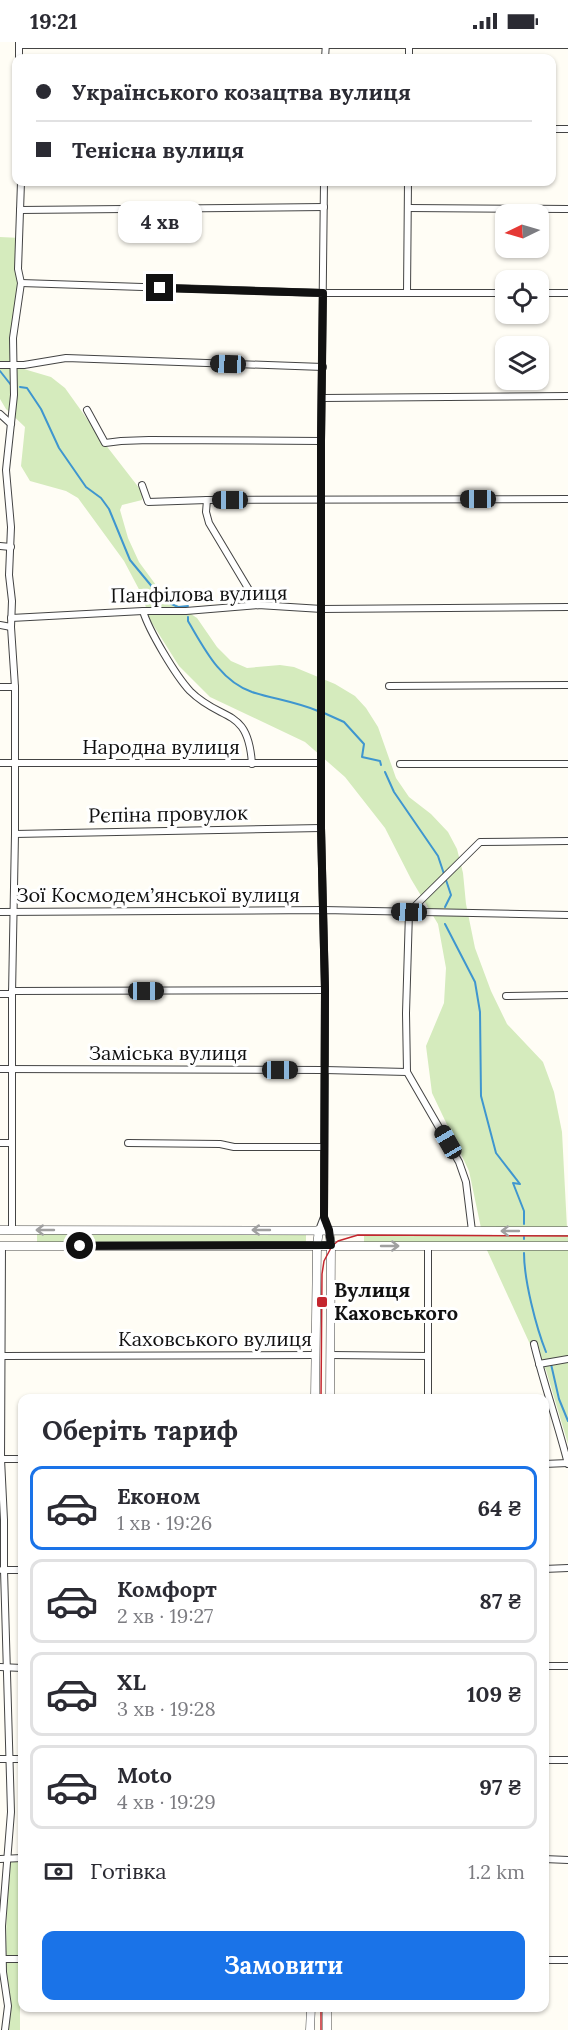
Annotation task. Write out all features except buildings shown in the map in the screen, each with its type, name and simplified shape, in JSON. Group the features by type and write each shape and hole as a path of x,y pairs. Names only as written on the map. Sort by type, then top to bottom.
{"street":[{"path":"19,44 568,45"},
{"path":"409,45 409,54"},
{"path":"12,1246 15,687 9,575 11,518 3,470 11,424 13,338 21,283 18,268 21,186"},
{"path":"324,186 321,441 321,828 325,990 324,1217 331,1245 330,1394"},
{"path":"407,293 408,186"},
{"path":"20,210 324,207"},
{"path":"408,208 568,209"},
{"path":"21,283 323,293 495,293"},
{"path":"549,293 568,293"},
{"path":"0,365 66,358 323,367"},
{"path":"322,398 568,396"},
{"path":"87,410 105,443 149,440 321,441"},
{"path":"0,414 11,424"},
{"path":"141,485 148,502 568,499"},
{"path":"207,500 206,512 209,523 258,605"},
{"path":"0,546 11,547"},
{"name":"Панфілова вулиця","path":"11,618 186,611 258,605 322,609 568,607"},
{"path":"143,611 163,649 191,691 239,722 250,743 252,764"},
{"path":"0,625 11,627"},
{"path":"389,686 568,685"},
{"path":"0,687 15,687"},
{"name":"Народна вулиця","path":"0,763 321,763"},
{"path":"400,764 568,764"},
{"name":"Рєпіна провулок","path":"15,834 321,828"},
{"path":"472,1230 466,1182 459,1162 407,1072 409,912 480,842 568,841"},
{"name":"Зої Космодем’янської вулиця","path":"0,912 323,910 568,915"},
{"path":"0,994 325,990"},
{"path":"506,996 568,995"},
{"name":"Заміська вулиця","path":"0,1069 407,1072"},
{"path":"0,1143 12,1143"},
{"path":"128,1143 220,1144 234,1147 324,1147"},
{"path":"315,1394 317,1245 324,1217"},
{"path":"5,2030 8,2006 1,1959 11,1812 3,1667 1,1230 568,1231"},
{"path":"1,1246 568,1246"},
{"path":"428,1246 428,1394"},
{"path":"534,1344 548,1394"},
{"name":"Каховського вулиця","path":"3,1356 428,1356"},
{"path":"539,1364 568,1359"},
{"path":"549,1396 568,1464 549,1464"},
{"path":"1,1459 18,1459"},
{"path":"549,1569 568,1568"},
{"path":"2,1570 18,1570"},
{"path":"549,1666 568,1666"},
{"path":"3,1667 18,1668"},
{"path":"0,1759 18,1759"},
{"path":"549,1760 568,1760"},
{"path":"0,1858 18,1858"},
{"path":"549,1859 568,1860"},
{"path":"1,1959 18,1959"},
{"path":"549,1960 568,1960"},
{"path":"310,2030 311,2012"},
{"path":"327,2012 327,2030"}],"green space":[{"path":"0,237 21,238 20,275 11,358 17,367 51,377 65,388 143,493 142,500 122,505 120,510 128,538 139,562 164,596 197,618 217,647 231,661 247,668 280,665 294,667 335,684 355,696 378,727 396,778 409,797 431,814 448,832 457,849 475,948 491,991 507,1024 543,1062 554,1092 562,1132 567,1228 481,1228 469,1171 432,1093 426,1046 444,1003 446,968 438,924 411,879 385,828 345,777 305,742 210,697 179,666 150,620 142,595 124,561 78,498 66,491 30,481 21,466 25,427 6,409 0,399"},
{"path":"306,1232 306,1243 37,1243 37,1233"},
{"path":"364,1233 568,1233 568,1244 364,1243"},
{"path":"486,1248 568,1248 568,1444 546,1370 529,1342"},
{"path":"7,1861 18,1861 18,1956 6,1956"},
{"path":"6,1963 18,1963 20,2030 5,2030"}],"waterway":[{"path":"0,371 11,385"},
{"path":"20,387 27,388 41,409 59,448 86,487 101,498 109,509 130,560 163,600 178,607 188,606"},
{"path":"188,617 188,621 207,652 231,680 252,692 318,711"},
{"path":"324,713 344,722 364,744 362,757 380,761 381,765"},
{"path":"385,772 394,792 438,856 451,895 445,907"},
{"path":"445,924 475,982 480,1012 481,1096 496,1153 520,1184 513,1183 524,1211 524,1224"},
{"path":"524,1253 531,1303 546,1352"},
{"path":"551,1364 559,1399 568,1421"}],"tram line":[{"path":"321,1394 322,1274 324,1261 332,1246 338,1241 358,1235 568,1236"},
{"path":"321,2012 321,2030"}],"place":[{"name":"Вулиця Каховського","path":"322,1302"}],"route":[{"path":"80,1246 331,1245 324,1217 325,990 321,828 323,293 160,288"}]}
